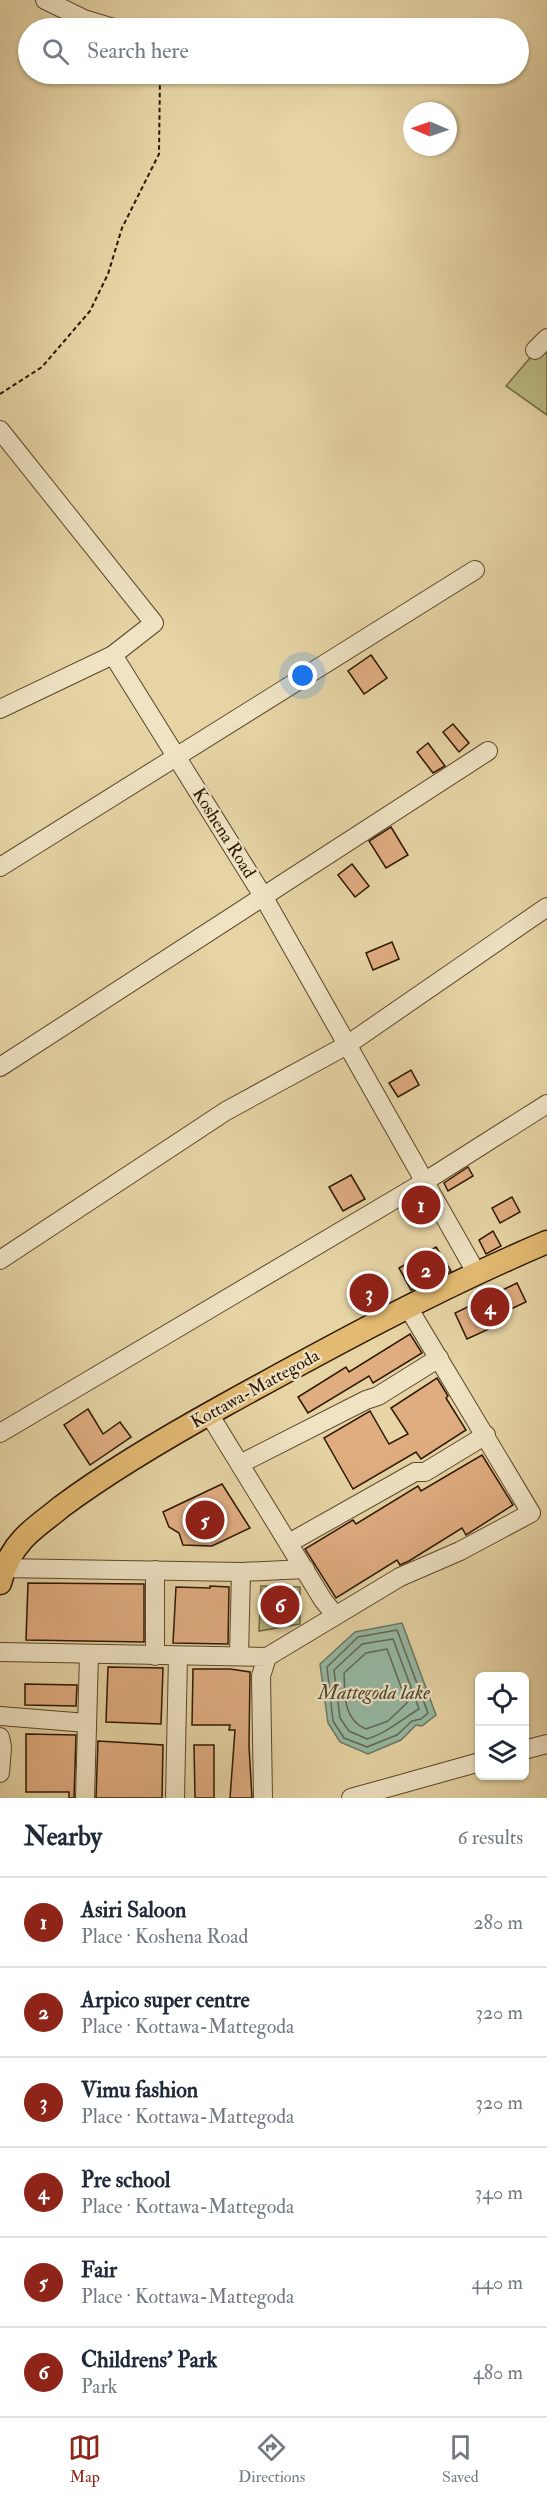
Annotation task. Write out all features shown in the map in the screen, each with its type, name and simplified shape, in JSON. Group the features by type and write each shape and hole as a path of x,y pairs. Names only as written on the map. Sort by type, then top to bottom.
{"main road":[{"name":"Kottawa-Mattegoda","path":"1,1573 22,1540 80,1493 154,1445 350,1336 547,1242"}],"street":[{"path":"45,0 82,18"},
{"path":"0,430 154,623 113,656 0,709"},
{"path":"0,867 475,570"},
{"name":"Koshena Road","path":"113,656 263,896 477,1274"},
{"path":"0,1066 488,751"},
{"path":"0,1260 226,1111 347,1045 547,907"},
{"path":"0,1433 424,1182 547,1104"},
{"path":"0,1652 267,1657 334,1614 400,1577 460,1551 539,1511 486,1435 409,1308"},
{"path":"240,1464 378,1396 439,1358"},
{"path":"209,1414 323,1600 334,1614"},
{"path":"289,1543 416,1472 425,1472 486,1435"},
{"path":"1,1573 155,1570 241,1572 305,1569"},
{"path":"155,1570 155,1656"},
{"path":"239,1656 241,1572"},
{"path":"85,1798 89,1655"},
{"path":"175,1798 178,1656"},
{"path":"263,1798 261,1676 267,1657"},
{"path":"0,1716 87,1723"},
{"path":"0,1737 2,1747 0,1773"},
{"path":"529,1749 547,1744"},
{"path":"351,1798 475,1763"}],"path":[{"path":"0,394 42,367 90,311 108,274 122,228 159,153 160,84"}],"green space":[{"path":"547,338 547,415 506,386"},
{"path":"261,1586 300,1587 300,1624 259,1631"}],"water":[{"name":"Mattegoda lake","path":"402,1623 436,1715 422,1726 416,1725 401,1740 368,1754 340,1742 328,1723 320,1664 355,1632"}],"building":[{"path":"371,655 387,678 364,694 348,671"},
{"path":"453,724 469,743 459,752 443,732"},
{"path":"428,743 445,766 433,773 417,752"},
{"path":"391,827 408,855 386,868 369,841"},
{"path":"352,864 369,886 355,897 338,875"},
{"path":"392,942 399,959 373,970 366,953"},
{"path":"411,1070 419,1085 398,1097 389,1083"},
{"path":"468,1167 473,1176 448,1191 444,1183"},
{"path":"351,1175 365,1199 343,1211 329,1187"},
{"path":"512,1197 520,1212 500,1223 492,1208"},
{"path":"493,1231 501,1246 486,1254 479,1240"},
{"path":"436,1247 451,1271 411,1290 399,1268"},
{"path":"369,1279 383,1299 367,1307 356,1287"},
{"path":"517,1283 526,1302 485,1321 489,1329 467,1339 455,1313"},
{"path":"410,1334 422,1353 373,1383 369,1376 308,1413 298,1397 346,1367 349,1372"},
{"path":"437,1378 448,1396 446,1398 466,1430 421,1459 416,1452 353,1489 324,1438 370,1411 389,1444 408,1434 391,1408"},
{"path":"88,1409 103,1434 120,1422 131,1437 90,1465 64,1425"},
{"path":"482,1455 513,1505 466,1535 462,1528 409,1561 400,1565 397,1560 336,1598 305,1549 353,1520 356,1524 418,1486 421,1491"},
{"path":"222,1484 250,1528 212,1546 183,1545 179,1533 169,1527 163,1512"},
{"path":"28,1583 144,1584 144,1642 26,1640"},
{"path":"210,1586 229,1587 228,1644 173,1643 176,1587 210,1588"},
{"path":"108,1667 163,1668 161,1724 106,1722"},
{"path":"193,1669 230,1669 250,1672 249,1746 252,1798 230,1798 235,1730 229,1730 230,1725 192,1725"},
{"path":"25,1684 77,1685 76,1706 25,1705"},
{"path":"26,1734 76,1735 74,1798 69,1798 69,1792 26,1792"},
{"path":"98,1741 163,1745 162,1798 96,1798"},
{"path":"194,1745 214,1745 214,1798 195,1798"}],"place":[{"name":"Asiri Saloon","path":"421,1205"},
{"name":"Arpico super centre","path":"426,1270"},
{"name":"Vimu fashion","path":"369,1293"},
{"name":"Pre school","path":"490,1307"},
{"name":"Fair","path":"205,1520"},
{"name":"Childrens' Park","path":"280,1605"}]}
